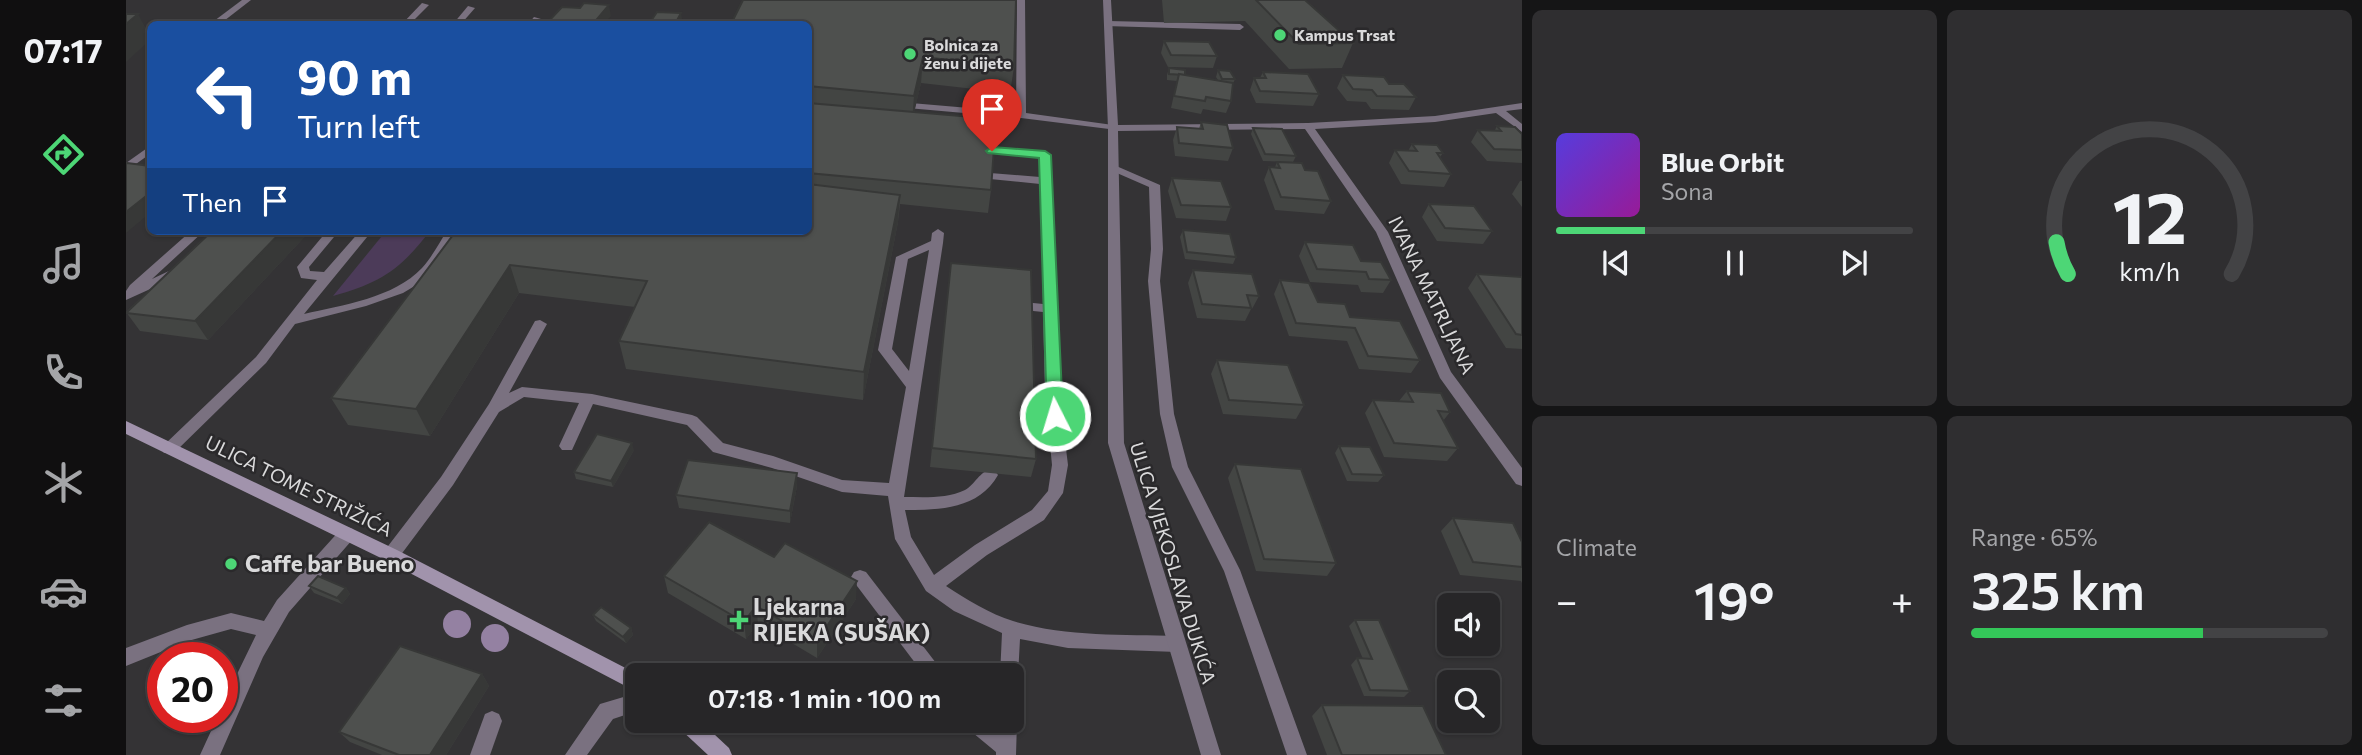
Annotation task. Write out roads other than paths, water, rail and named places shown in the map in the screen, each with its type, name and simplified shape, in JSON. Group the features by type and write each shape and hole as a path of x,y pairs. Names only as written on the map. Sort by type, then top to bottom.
{"main road":[{"name":"ULICA TOME STRIŽIĆA","path":"126,427 391,555 625,677"},
{"path":"699,733 722,755"}],"street":[{"path":"220,21 247,0"},
{"path":"1021,0 1021,115"},
{"name":"ULICA VJEKOSLAVA DUKIĆA","path":"1107,0 1114,168 1116,443 1211,755"},
{"path":"409,21 425,5"},
{"path":"460,21 471,8"},
{"path":"1108,24 1240,27"},
{"path":"889,104 1021,115 1113,128 1308,126 1435,118 1522,106"},
{"path":"1497,109 1522,129"},
{"name":"IVANA MATRLJANA","path":"1308,126 1382,232 1446,374 1522,480"},
{"path":"932,586 981,550 1038,515 1055,493 1060,466 1047,391 1051,309 1045,155 992,151"},
{"path":"126,168 147,153"},
{"path":"1114,168 1154,185 1157,249 1154,281 1167,414 1180,467 1232,570 1297,755"},
{"path":"990,176 1045,181"},
{"path":"126,296 194,235"},
{"path":"327,276 305,275 303,267 330,235"},
{"path":"169,449 261,360 363,235"},
{"path":"291,321 348,307 403,288 424,273 450,235"},
{"path":"912,385 885,350 902,257 938,238 912,385 896,497 903,539 932,586 960,605 1011,629 1068,640 1177,644"},
{"path":"126,296 184,269"},
{"path":"999,311 1010,305 1051,309"},
{"path":"391,555 447,481 494,408 540,324"},
{"path":"494,408 522,392 587,399 692,421 718,448 773,462 842,486 896,497 946,502 967,497 982,488 990,475"},
{"path":"567,446 587,399"},
{"path":"209,755 268,630 283,606 347,534"},
{"path":"860,577 926,663"},
{"path":"126,657 187,633 231,621 268,630"},
{"path":"1010,663 1011,629"},
{"path":"575,755 607,711 625,706"},
{"path":"480,755 492,720"},
{"path":"987,733 1006,751"},
{"path":"1006,751 1007,733"}],"place":[{"name":"Kampus Trsat","path":"1280,35"},
{"name":"Bolnica za ženu i dijete","path":"910,54"},
{"name":"Caffe bar Bueno","path":"231,564"},
{"name":"Ljekarna RIJEKA (SUŠAK)","path":"739,620"}]}
